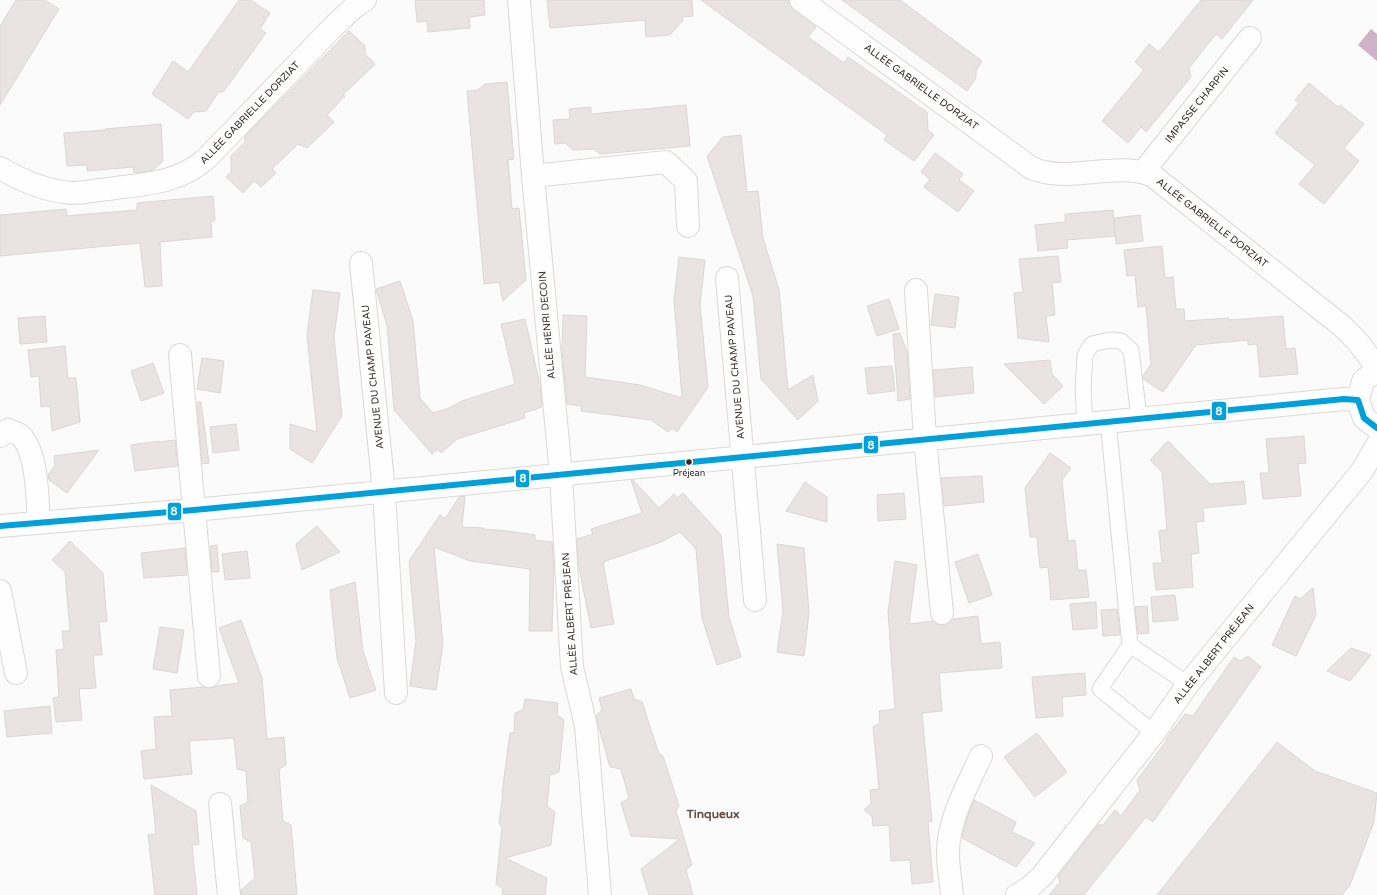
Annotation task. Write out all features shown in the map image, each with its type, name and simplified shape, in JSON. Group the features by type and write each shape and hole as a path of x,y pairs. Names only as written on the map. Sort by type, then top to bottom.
{"street":[{"name":"ALLÉE GABRIELLE DORZIAT","path":"0,168 31,184 72,193 152,184 178,176 195,168 206,159 332,28 353,8 364,0"},
{"name":"ALLÉE HENRI DECOIN","path":"519,0 533,176 561,475"},
{"name":"ALLÉE GABRIELLE DORZIAT","path":"801,0 1038,171 1059,174 1120,171 1144,172 1153,176 1342,326 1358,342 1377,369"},
{"name":"IMPASSE CHARPIN","path":"1144,172 1250,38"},
{"path":"533,176 666,162 686,181 688,226"},
{"name":"AVENUE DU CHAMP PAVEAU","path":"361,263 384,492 396,693"},
{"name":"AVENUE DU CHAMP PAVEAU","path":"727,278 755,600"},
{"path":"916,290 925,439 942,613"},
{"path":"180,355 209,676"},
{"path":"1377,369 1363,382 1358,400 1364,418 1377,428"},
{"path":"0,526 384,492 1344,398 1358,400"},
{"path":"0,436 8,430 21,435 29,448 34,467 39,522"},
{"name":"ALLÉE ALBERT PRÉJEAN","path":"1016,895 1028,888 1042,876 1154,733 1188,684 1362,471 1377,445"},
{"name":"ALLÉE ALBERT PRÉJEAN","path":"561,475 572,667 586,726 600,895"},
{"path":"0,591 16,673"},
{"path":"952,895 948,854 952,825 981,756"},
{"path":"220,804 229,895"}],"lane":[{"path":"1085,424 1083,389 1085,355 1092,344 1110,340 1121,342 1131,350 1139,418"},
{"path":"1108,421 1130,645 1100,689 1154,733"},
{"path":"1130,645 1188,684"}],"shaded area":[{"path":"1371,29 1377,34 1377,61 1358,45"}],"building":[{"path":"16,0 45,0 59,9 0,105 0,26"},
{"path":"239,0 250,0 270,13 260,29 266,33 224,91 218,93 206,111 194,112 188,119 152,94 173,61 188,72"},
{"path":"415,0 484,0 485,15 469,17 470,28 428,32 427,21 417,22"},
{"path":"547,0 692,0 693,16 682,17 683,20 670,35 646,37 645,20 550,28"},
{"path":"701,0 789,0 793,10 816,27 808,37 844,63 848,57 927,112 928,130 934,135 914,161 884,140 887,135"},
{"path":"842,0 900,0 982,61 976,71 976,78 967,91"},
{"path":"1201,0 1253,0 1222,39 1216,34 1189,68 1191,77 1146,132 1141,127 1128,143 1102,121 1144,70 1135,62 1149,44 1159,52"},
{"path":"349,31 365,46 365,54 375,64 343,95 345,96 327,115 334,122 307,148 298,144 272,169 276,173 261,187 254,181 243,193 226,177 231,172 231,156 245,142 245,136"},
{"path":"507,82 514,159 508,160 512,209 519,208 526,280 503,301 499,282 484,284 467,91 478,90 485,84"},
{"path":"1309,83 1338,107 1340,105 1364,124 1344,148 1359,161 1324,204 1299,184 1315,165 1275,133 1299,103 1295,100"},
{"path":"686,105 690,146 600,154 594,149 573,150 565,143 555,144 553,120 570,119 569,109 591,107 591,114"},
{"path":"161,124 163,161 153,170 134,173 133,167 87,171 87,165 67,166 64,133"},
{"path":"741,135 747,192 758,191 763,238 779,290 788,390 813,375 818,401 798,420 761,379 753,296 707,156 723,137"},
{"path":"935,153 963,174 959,180 974,191 958,212 924,187 930,179 921,172"},
{"path":"213,196 215,220 211,223 212,237 160,242 162,286 145,287 140,243 0,256 0,215 66,209 67,216 137,210 137,203"},
{"path":"1113,210 1115,236 1067,240 1068,248 1038,251 1035,225 1065,222 1065,214"},
{"path":"1140,215 1143,241 1116,244 1114,218"},
{"path":"1162,246 1165,278 1173,277 1176,309 1184,309 1185,321 1229,318 1229,320 1283,316 1286,349 1295,348 1298,374 1260,377 1257,344 1248,345 1248,340 1196,345 1163,392 1143,379 1143,376 1151,364 1146,306 1138,307 1135,275 1127,276 1124,250"},
{"path":"1058,256 1061,282 1052,283 1055,315 1046,316 1049,342 1018,338 1014,293 1023,292 1019,259"},
{"path":"679,257 705,260 700,305 708,387 677,432 672,428 668,432 651,420 581,411 582,406 567,404 562,350 563,315 587,316 585,377 640,385 682,398 674,300"},
{"path":"400,281 413,321 420,398 433,413 449,408 462,401 515,384 501,324 525,319 540,385 542,407 524,413 525,418 457,439 441,453 438,449 432,454 394,410 387,325 376,289"},
{"path":"313,290 340,293 334,337 342,416 312,463 290,449 290,424 317,432 307,335"},
{"path":"935,294 959,297 955,328 931,325"},
{"path":"889,299 899,329 877,336 867,306"},
{"path":"45,316 47,342 20,344 18,318"},
{"path":"900,333 907,352 910,399 898,401 893,334"},
{"path":"65,346 68,378 76,378 80,422 52,431 50,406 41,407 39,376 31,377 28,350"},
{"path":"202,358 224,361 220,393 197,389"},
{"path":"1050,360 1052,374 1063,386 1044,404 1004,364"},
{"path":"153,363 164,393 141,401 131,371"},
{"path":"892,366 895,391 868,394 865,368"},
{"path":"972,367 974,393 935,397 933,370"},
{"path":"197,402 201,402 209,463 202,464"},
{"path":"236,424 239,450 213,453 210,427"},
{"path":"1304,436 1306,463 1298,464 1301,496 1263,499 1260,473 1269,473 1266,439"},
{"path":"175,440 178,466 135,471 131,445"},
{"path":"1168,441 1210,484 1244,481 1246,504 1203,508 1204,521 1196,522 1199,553 1191,554 1193,587 1156,590 1153,563 1162,563 1159,531 1167,530 1162,472 1150,460"},
{"path":"99,450 67,493 49,480 48,475 55,465 54,456"},
{"path":"1050,453 1071,468 1062,480 1068,541 1075,540 1078,570 1086,570 1089,597 1051,600 1048,567 1040,568 1037,537 1030,537 1025,488"},
{"path":"982,476 984,502 944,506 941,478"},
{"path":"631,480 633,480 659,508 674,494 677,498 683,493 721,535 729,617 741,657 717,665 702,618 696,549 680,532 661,542 603,562 614,624 591,628 578,562 577,539 593,534 591,529 642,513"},
{"path":"805,482 827,497 827,522 786,511"},
{"path":"904,493 906,519 878,521 877,495"},
{"path":"465,496 462,527 483,528 535,535 535,540 552,542 554,569 552,631 529,631 530,569 470,561 434,547 443,645 436,690 410,686 416,641 409,561 440,515 445,519 459,497"},
{"path":"317,526 340,552 302,570 296,544"},
{"path":"70,541 103,573 107,621 99,622 102,655 93,655 96,688 79,689 82,720 56,722 53,698 59,697 56,650 64,649 62,631 70,631 65,572 52,560"},
{"path":"777,544 804,548 809,613 804,656 777,652 783,611"},
{"path":"217,545 219,572 212,572 210,546"},
{"path":"185,548 187,575 144,578 141,553"},
{"path":"247,551 250,578 225,580 222,554"},
{"path":"978,554 992,595 969,603 955,562"},
{"path":"895,561 917,565 909,624 933,621 937,624 944,625 953,619 978,616 981,644 1000,642 1002,668 939,673 942,711 922,713 932,822 928,821 933,882 912,884 910,860 891,861 889,825 873,826 872,816 864,810 871,803 870,790 879,789 873,727 880,723 879,711 895,709 888,612"},
{"path":"355,582 363,651 376,690 350,698 337,658 330,590"},
{"path":"1313,588 1316,615 1296,656 1272,645 1295,596 1300,599"},
{"path":"1175,595 1178,620 1153,622 1151,597"},
{"path":"1096,602 1097,628 1073,630 1070,604"},
{"path":"1147,606 1149,633 1138,634 1135,607"},
{"path":"1117,609 1120,635 1103,636 1101,610"},
{"path":"241,620 262,678 267,739 284,737 286,765 279,769 281,798 283,821 291,825 297,895 241,895 241,890 255,878 251,842 243,838 240,806 248,802 246,771 237,769 234,738 189,741 192,774 144,779 141,751 156,749 154,717 172,716 170,690 204,687 211,688 239,683 219,628"},
{"path":"160,627 184,630 177,673 153,669"},
{"path":"1351,648 1371,655 1350,681 1327,671"},
{"path":"1248,656 1261,667 1153,822 1146,817 1084,895 1049,895 1060,882 1058,876 1098,825 1103,825 1115,810 1121,816 1140,790 1137,780 1185,714 1193,716 1234,657 1240,661"},
{"path":"1085,673 1086,695 1062,697 1063,716 1036,718 1032,677"},
{"path":"631,689 634,699 642,702 659,754 663,756 679,806 676,811 692,865 686,870 693,895 649,895 641,869 680,839 631,836 621,803 629,798 621,769 610,767 596,716 602,710 599,698"},
{"path":"525,699 558,703 557,715 564,720 559,772 550,775 547,806 555,812 551,845 505,858 547,878 545,895 502,895 503,889 496,884 502,828 499,823 502,793 510,733 514,733 515,713 523,710"},
{"path":"50,706 52,733 7,737 4,711"},
{"path":"1037,733 1067,772 1035,797 1004,757"},
{"path":"1277,742 1315,771 1377,793 1374,822 1350,885 1342,895 1157,895"},
{"path":"151,785 196,811 199,844 192,845 197,895 155,895 148,835 156,834"},
{"path":"974,800 1016,822 1012,832 1035,843 1016,867 962,838 966,821"}],"transit line":[{"name":"8","path":"0,526 194,510 1344,399 1358,400 1364,418 1377,428"}],"place":[{"name":"Préjean","path":"689,462"}],"district":[{"name":"Tinqueux","path":"713,814"}]}
